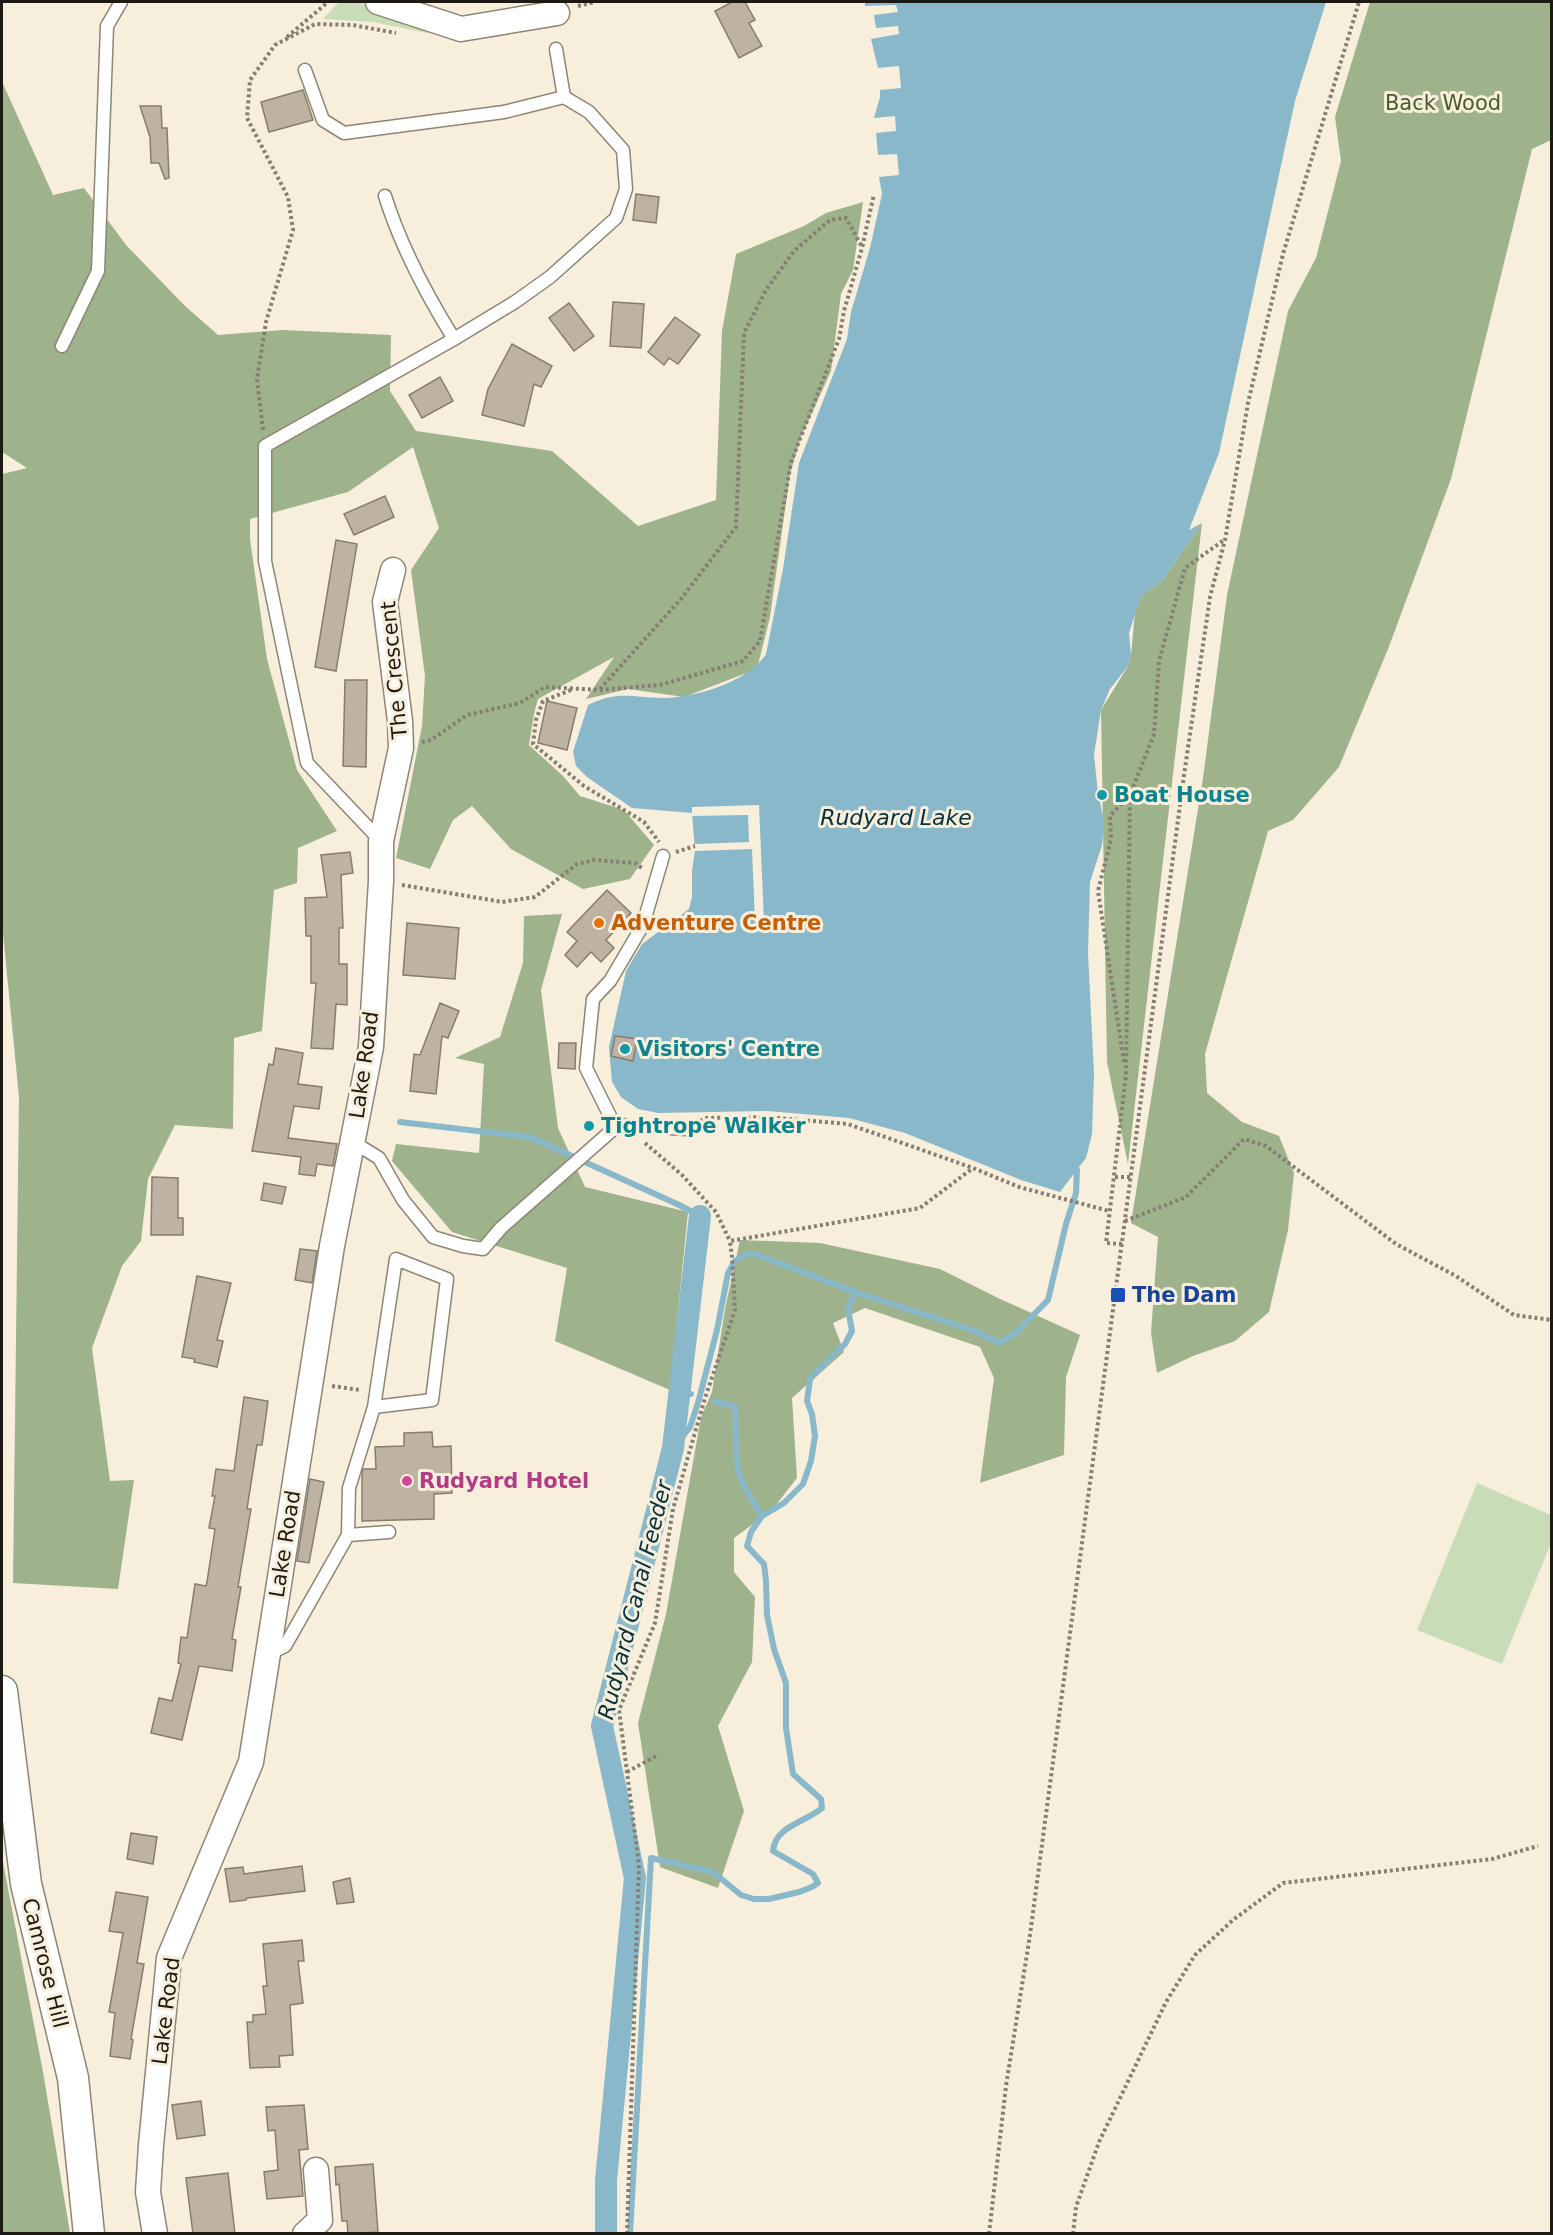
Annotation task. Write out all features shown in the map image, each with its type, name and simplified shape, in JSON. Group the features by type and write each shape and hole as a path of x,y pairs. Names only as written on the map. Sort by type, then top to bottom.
{"street":[{"path":"378,2 460,29 557,13"},
{"name":"The Crescent","path":"381,841 401,748 400,721 385,602 393,570"},
{"name":"Lake Road","path":"155,2234 148,2192 169,1958 251,1762 332,1246 370,1047 381,881 381,841"},
{"name":"Camrose Hill","path":"2,1691 26,1884 73,2078 89,2234"},
{"path":"305,2234 320,2220 316,2170"}],"lane":[{"path":"62,346 98,271 107,26 121,2"},
{"path":"556,49 564,98"},
{"path":"305,70 323,120 344,133 504,112 564,98 590,112 623,150 626,164 626,189 616,218 550,277 515,302 454,339 265,446 266,561 307,763 381,841"},
{"path":"385,196 392,219 423,289 454,339"},
{"path":"663,856 643,925 610,981 593,999 586,1068 611,1118 618,1125 687,1129"},
{"path":"353,1142 379,1158 403,1200 433,1237 483,1249 501,1228 618,1125"},
{"path":"268,1654 285,1646 348,1535 349,1488 374,1407 396,1259 447,1279 432,1401 374,1407"},
{"path":"348,1535 389,1532"}],"path":[{"path":"282,41 328,2"},
{"path":"989,2234 1006,2086 1030,1935 1208,609 1225,540 1248,403 1283,254 1359,2"},
{"path":"265,446 257,379 266,322 293,230 288,197 247,118 250,80 275,45 315,24 353,25 405,35"},
{"path":"401,748 431,740 467,715 520,703 545,687 600,690 660,685 743,661 760,641 791,462 839,339 874,194"},
{"path":"600,690 681,600 736,527 744,333 766,290 794,251 830,220 846,218 862,248"},
{"path":"1122,1244 1106,1244 1126,1075 1130,795 1154,734 1159,662 1185,568 1225,540"},
{"path":"575,689 543,701 536,720 533,744 584,786 644,822 662,845 663,856"},
{"path":"1126,1075 1098,891 1111,839 1110,816 1130,795"},
{"path":"680,851 695,846"},
{"path":"381,881 502,902 535,897 577,864 594,860 635,863 655,878"},
{"path":"687,1129 705,1118 767,1117 848,1124 1040,1193 1109,1211"},
{"path":"618,1125 648,1145 682,1175 716,1212 729,1241 735,1310 705,1398 672,1509 655,1623 619,1710 639,1865 627,2234"},
{"path":"1125,1221 1186,1197 1244,1139 1266,1146 1396,1244 1456,1275 1514,1315 1551,1320"},
{"path":"729,1241 920,1208 973,1168"},
{"path":"1115,1177 1131,1177"},
{"path":"310,1383 376,1392"},
{"path":"627,1772 658,1755"},
{"path":"1072,2234 1076,2207 1100,2142 1166,2002 1195,1954 1233,1920 1284,1883 1492,1859 1538,1846"}],"green space":[{"path":"339,2 360,2 433,31 427,33 373,22 323,19"},
{"name":"Back Wood","path":"1370,2 1551,2 1551,140 1532,149 1451,479 1388,649 1339,767 1293,820 1268,831 1205,1054 1207,1093 1242,1122 1279,1136 1294,1173 1288,1230 1269,1312 1235,1341 1193,1356 1157,1373 1151,1333 1158,1237 1131,1223 1203,778 1227,595 1288,311 1316,258 1341,161 1335,117"},
{"path":"3,84 53,195 84,188 126,245 184,305 218,335 283,330 391,335 390,391 416,431 552,451 638,526 716,500 722,331 736,254 804,226 826,213 863,202 853,270 841,294 831,371 801,437 790,474 770,617 757,669 684,697 628,689 586,699 614,657 538,699 529,745 563,776 580,796 624,810 654,845 630,879 583,889 511,849 472,806 453,820 430,869 396,858 422,726 425,676 411,570 439,528 413,447 348,492 250,519 250,539 267,659 297,770 337,831 298,848 297,883 274,890 262,1031 234,1038 233,1129 175,1125 148,1179 141,1241 122,1266 92,1348 110,1481 134,1480 118,1589 13,1583 19,1097 2,923 2,474 27,468 2,452"},
{"path":"1202,523 1128,1164 1107,1062 1101,710 1128,666 1135,612 1141,596 1162,581"},
{"path":"562,914 541,990 558,1128 585,1187 688,1212 670,1390 555,1341 567,1268 452,1232 392,1161 396,1144 479,1153 484,1064 455,1058 500,1037 523,963 524,916"},
{"path":"740,1240 820,1243 940,1269 1080,1335 1066,1377 1064,1455 980,1483 994,1378 980,1347 865,1308 833,1323 844,1352 792,1398 797,1478 772,1510 734,1538 734,1572 755,1597 752,1662 718,1726 744,1811 718,1888 660,1867 638,1723 666,1614 701,1417 712,1392 725,1309"},
{"path":"1477,1483 1551,1515 1551,1543 1502,1664 1417,1630"},
{"path":"2,1857 43,2072 70,2233 2,2233"}],"water":[{"name":"Rudyard Lake","path":"865,2 1326,2 1295,101 1219,453 1189,530 1202,523 1162,581 1141,596 1129,633 1131,655 1128,666 1110,689 1101,710 1094,755 1104,821 1102,845 1090,882 1088,953 1094,1074 1092,1134 1086,1158 1060,1192 1021,1180 905,1133 849,1118 768,1111 658,1113 638,1109 621,1097 612,1082 609,1047 626,971 642,944 689,909 695,851 692,813 632,808 587,777 576,766 573,752 588,705 617,696 664,698 706,691 735,680 748,672 766,654 783,569 799,463 847,339 851,312 870,248 882,194 879,177 899,175 897,154 878,155 876,133 896,131 895,116 874,118 880,90 901,88 899,66 878,68 871,39 899,34 898,26 876,28 874,15 898,12 896,5 865,6"}],"pier":[{"path":"759,805 764,922 755,922 752,849 695,851 695,844 749,842 748,815 692,816 692,807"}],"building":[{"path":"732,2 745,2 755,20 749,23 762,46 739,58 715,11"},
{"path":"303,90 313,120 269,132 261,102"},
{"path":"140,106 161,106 162,128 167,128 169,178 165,179 159,163 151,163 150,137"},
{"path":"636,194 659,197 656,223 633,220"},
{"path":"613,302 644,304 641,348 610,346"},
{"path":"569,303 594,336 574,351 549,318"},
{"path":"675,317 700,335 678,364 669,358 664,365 648,352"},
{"path":"512,344 552,366 541,387 534,384 524,426 482,415 488,389"},
{"path":"440,377 453,401 422,418 409,395"},
{"path":"385,496 394,517 354,535 344,514"},
{"path":"336,540 357,544 336,671 315,667"},
{"path":"345,680 367,680 366,767 343,766"},
{"path":"547,701 577,708 567,750 538,743"},
{"path":"350,852 353,873 341,875 343,928 339,928 339,964 347,964 347,1005 336,1004 333,1049 311,1048 316,983 311,983 311,936 306,936 305,898 327,897 321,855"},
{"name":"Adventure Centre","path":"607,890 631,913 606,940 614,948 601,962 591,952 577,967 565,955 577,941 567,932"},
{"path":"407,923 459,928 455,979 403,975"},
{"path":"440,1003 459,1011 448,1038 442,1036 436,1094 410,1091 414,1054 420,1055"},
{"name":"Visitors' Centre","path":"615,1036 637,1039 633,1061 611,1056"},
{"path":"559,1043 576,1043 575,1069 558,1068"},
{"path":"276,1048 303,1053 298,1084 322,1087 319,1109 294,1106 288,1138 337,1144 333,1166 317,1164 315,1176 299,1174 301,1157 252,1151 269,1064 273,1065"},
{"path":"152,1177 178,1178 178,1218 183,1218 183,1235 151,1235"},
{"path":"264,1183 286,1187 282,1204 261,1200"},
{"path":"300,1249 317,1251 312,1283 295,1280"},
{"path":"197,1276 231,1283 217,1340 223,1341 217,1367 182,1357"},
{"path":"244,1397 268,1401 262,1445 257,1445 247,1509 251,1509 238,1587 241,1587 232,1639 236,1640 232,1671 199,1666 182,1740 151,1733 159,1698 172,1701 181,1664 178,1663 181,1637 187,1638 195,1584 206,1586 215,1529 209,1528 215,1496 212,1496 216,1469 234,1471"},
{"name":"Rudyard Hotel","path":"432,1432 433,1447 451,1446 452,1493 434,1494 434,1519 362,1521 363,1469 376,1469 375,1447 404,1446 404,1433"},
{"path":"310,1479 324,1482 309,1563 297,1561"},
{"path":"131,1833 157,1837 153,1864 127,1859"},
{"path":"302,1866 305,1891 230,1902 225,1869 243,1867 244,1874"},
{"path":"350,1878 354,1902 337,1904 333,1882"},
{"path":"116,1892 148,1897 137,1963 144,1964 131,2039 133,2040 130,2059 110,2056 115,2013 109,2012 123,1933 109,1931"},
{"path":"302,1940 304,1961 298,1961 303,2003 290,2005 293,2055 279,2056 280,2067 250,2068 247,2022 253,2022 253,2015 266,2014 263,1986 267,1986 263,1944"},
{"path":"201,2101 205,2135 177,2139 172,2105"},
{"path":"304,2105 308,2149 299,2150 303,2196 267,2199 264,2172 278,2170 275,2130 268,2131 266,2107"},
{"path":"373,2164 378,2232 348,2234 347,2221 342,2221 335,2167"},
{"path":"228,2173 235,2234 193,2234 186,2178"}],"waterway":[{"path":"400,1122 530,1137 700,1216"},
{"path":"673,1448 690,1427 698,1403 717,1330 728,1273 735,1261 744,1255 755,1254 855,1292 975,1331 999,1343 1016,1333 1048,1300 1066,1224 1076,1193 1077,1170"},
{"name":"Rudyard Canal Feeder","path":"606,2234 606,2180 635,1878 602,1726 673,1448 700,1216"},
{"path":"630,2234 651,1858 713,1872 741,1895 754,1899 769,1899 799,1892 818,1883 813,1874 773,1851 775,1843 785,1830 822,1808 821,1799 793,1774 786,1728 786,1683 774,1649 767,1615 764,1564 747,1546 751,1532 762,1516 784,1503 803,1484 811,1461 815,1436 812,1414 807,1401 810,1379 845,1344 852,1331 848,1309 855,1292"},
{"path":"680,1390 691,1394"},
{"path":"715,1401 735,1407 737,1466 743,1485 762,1516"}],"place":[{"name":"Boat House","path":"1102,795"},
{"name":"Adventure Centre","path":"599,923"},
{"name":"Visitors' Centre","path":"625,1049"},
{"name":"Tightrope Walker","path":"589,1126"},
{"name":"The Dam","path":"1118,1295"},
{"name":"Rudyard Hotel","path":"407,1481"}]}
